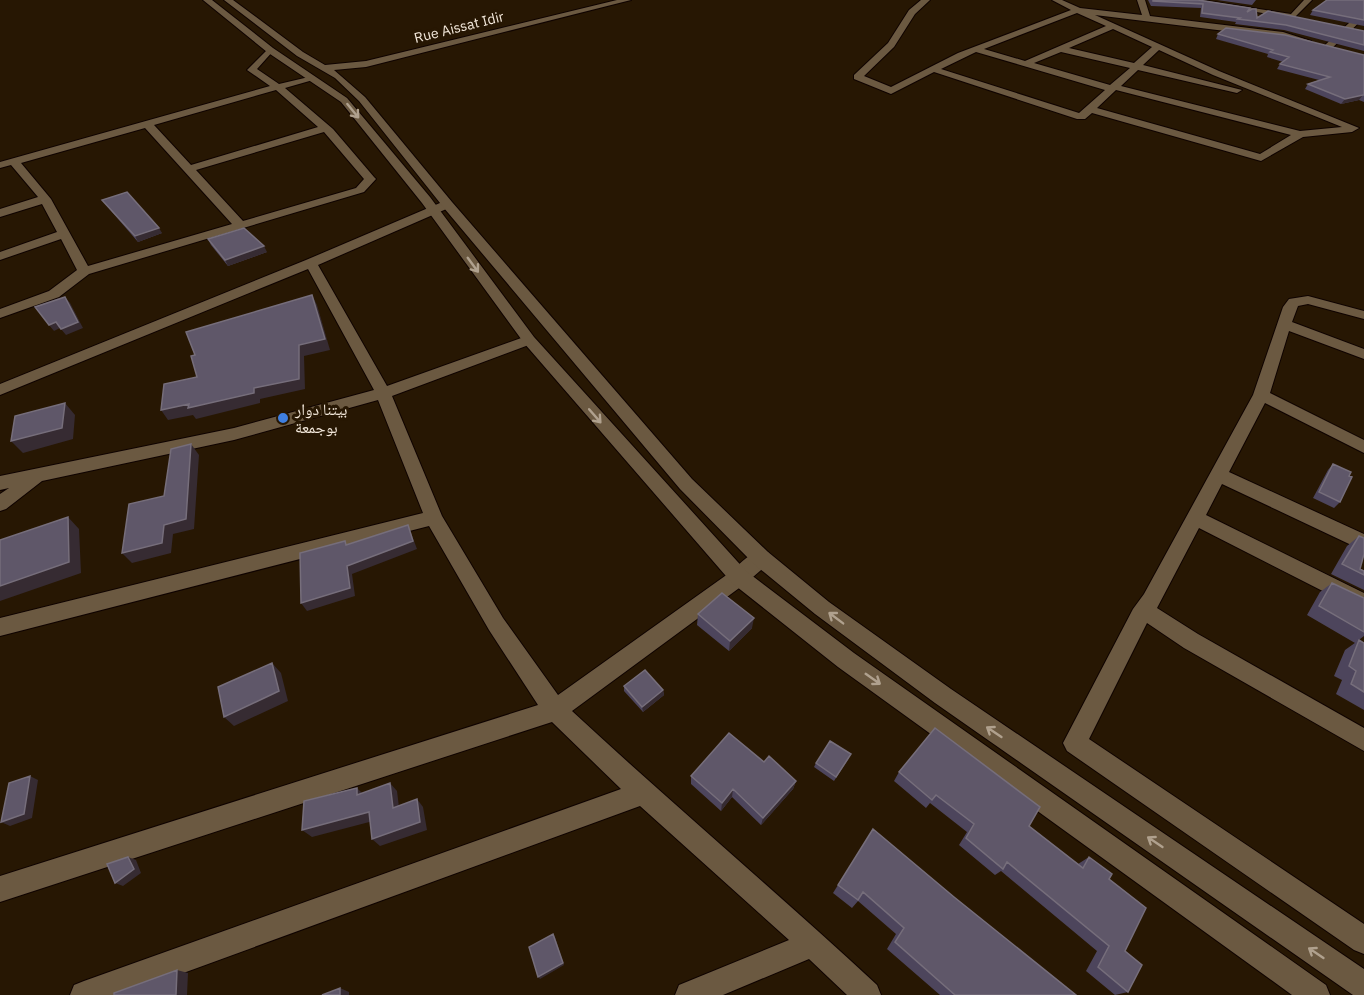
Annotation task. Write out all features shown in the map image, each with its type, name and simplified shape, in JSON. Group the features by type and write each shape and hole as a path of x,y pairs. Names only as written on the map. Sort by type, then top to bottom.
{"street":[{"path":"207,0 270,50 315,76 344,100 686,484 761,558 822,608 943,696 1364,986"},
{"path":"228,0 300,54 315,76 342,80 362,99 440,207 529,340 739,577 846,660 1316,995"},
{"name":"Rue Aissat Idir","path":"366,64 627,0"},
{"path":"926,0 909,13 900,32 874,63 857,77 891,91 975,49 1077,10 1147,19 1226,14 1294,16 1305,19"},
{"path":"975,49 1113,88 1300,134 1354,128 1216,73 1056,0"},
{"path":"1141,0 1147,19"},
{"path":"1185,0 1283,35 1333,48 1364,14"},
{"path":"1294,16 1308,0"},
{"path":"1338,25 1364,31"},
{"path":"1025,64 1113,26"},
{"path":"933,69 1081,117 1159,46"},
{"path":"1060,49 1292,103"},
{"path":"0,314 54,294 84,271 360,190 370,179 326,128 278,87 252,70 270,50"},
{"path":"0,165 315,76 366,64"},
{"path":"342,80 366,64"},
{"path":"1090,109 1261,158 1300,134"},
{"path":"146,123 239,224"},
{"path":"188,169 326,128"},
{"path":"12,160 45,199 84,271"},
{"path":"0,213 45,199"},
{"path":"0,390 440,207"},
{"path":"0,256 64,234"},
{"path":"311,262 382,393 434,518 495,624 555,710 643,793 867,995"},
{"path":"1364,315 1301,300 1294,302 1290,307 1261,395 1143,610 1075,742 1364,940"},
{"path":"1285,324 1364,354"},
{"path":"0,483 234,435 382,393 529,340"},
{"path":"1261,395 1364,447"},
{"path":"1218,474 1364,543"},
{"path":"0,504 39,475"},
{"path":"0,627 434,518"},
{"path":"1195,518 1364,603"},
{"path":"0,889 555,710 739,577 761,558"},
{"path":"1143,610 1191,641 1364,740"},
{"path":"84,995 643,793"},
{"path":"689,995 813,944"}],"building":[{"path":"1153,0 1198,0 1250,8 1247,12 1256,9 1257,18 1268,11 1364,31 1364,45 1286,25 1202,13 1203,4"},
{"path":"1327,0 1364,0 1364,20 1313,10"},
{"path":"1226,28 1285,35 1364,55 1364,95 1345,99 1308,84 1330,77 1280,64 1289,57 1218,34"},
{"path":"127,192 159,228 135,236 102,200"},
{"path":"244,228 264,246 225,260 208,239"},
{"path":"312,295 325,339 299,345 299,379 254,388 254,393 188,408 189,404 161,410 164,384 197,377 191,356 195,355 186,332"},
{"path":"65,297 78,322 61,329 56,322 49,325 35,307"},
{"path":"65,403 62,428 11,441 15,416"},
{"path":"191,444 186,519 164,525 162,543 122,553 129,504 164,496 171,449"},
{"path":"1333,464 1351,472 1349,476 1352,477 1340,502 1319,492"},
{"path":"68,517 69,562 0,586 0,540"},
{"path":"408,525 413,541 347,566 350,588 301,603 300,553 345,541 346,545"},
{"path":"1359,536 1364,538 1364,554 1360,569 1364,571 1364,575 1342,564"},
{"path":"1332,583 1364,598 1364,632 1319,606"},
{"path":"722,593 754,618 730,641 698,614"},
{"path":"1359,640 1364,643 1364,692 1351,684 1356,671 1349,666"},
{"path":"272,663 279,691 224,717 218,687"},
{"path":"645,670 663,690 642,707 624,686"},
{"path":"935,728 1040,807 1029,826 1083,868 1089,857 1112,874 1109,879 1146,908 1125,951 1142,965 1128,992 1098,967 1109,946 1007,862 1003,869 966,838 974,824 936,795 932,800 899,772"},
{"path":"729,733 764,762 769,756 796,781 763,818 733,789 722,803 691,776"},
{"path":"830,741 851,754 836,777 816,763"},
{"path":"30,776 24,814 1,822 9,783"},
{"path":"390,783 393,808 417,799 420,822 372,839 369,812 302,830 304,801 357,788 357,795"},
{"path":"873,829 1076,995 955,995 895,942 904,928 863,892 858,900 838,885"},
{"path":"128,857 134,869 115,883 107,864"},
{"path":"553,934 563,963 538,977 529,947"},
{"path":"177,970 176,995 114,995 114,993"},
{"path":"340,988 340,995 322,995"}],"place":[{"name":"بيتنا دوار بوجمعة","path":"283,418"}]}
